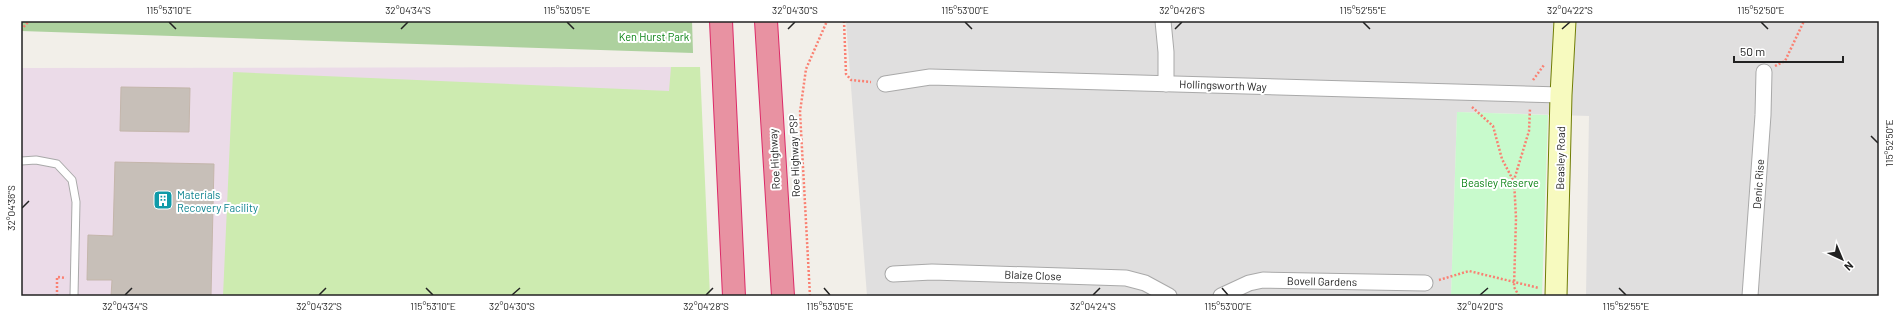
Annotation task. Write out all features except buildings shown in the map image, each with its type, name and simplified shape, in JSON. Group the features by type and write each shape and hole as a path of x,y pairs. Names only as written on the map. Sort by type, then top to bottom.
{"highway":[{"path":"721,21 734,296"},
{"name":"Roe Highway","path":"766,21 783,296"}],"main road":[{"name":"Beasley Road","path":"1556,291 1561,95 1565,21"}],"street":[{"path":"1163,21 1166,52 1166,84"},
{"name":"Denic Rise","path":"1750,296 1763,115 1764,72"},
{"name":"Hollingsworth Way","path":"885,84 930,77 1561,95"},
{"name":"Blaize Close","path":"892,274 932,272 1126,278 1145,283 1169,296"},
{"name":"Bovell Gardens","path":"1221,296 1249,283 1262,280 1425,283"}],"lane":[{"path":"21,161 36,160 57,164 72,180 76,202 74,296"}],"path":[{"path":"21,30 29,21"},
{"name":"Roe Highway PSP","path":"810,296 800,112 806,70 828,21"},
{"path":"844,21 846,74 851,80 885,84"},
{"path":"1764,72 1785,61 1804,21"},
{"path":"1466,92 1470,105 1493,126 1502,159 1514,180"},
{"path":"1519,296 1514,287 1516,218 1514,180 1529,131 1530,105"},
{"path":"1425,283 1469,271 1544,290 1556,291"}],"shaded area":[{"path":"846,21 1879,21 1879,296 1586,296 1589,116 1457,112 1451,296 867,296"},
{"path":"700,67 698,296 21,296 21,68"}],"green space":[{"name":"Ken Hurst Park","path":"21,21 692,21 693,53 21,31"},
{"path":"671,67 700,67 710,296 223,296 233,72 669,91"},
{"name":"Beasley Reserve","path":"1457,112 1548,115 1542,296 1451,296"}],"place":[{"name":"Materials Recovery Facility","path":"163,200"}]}
